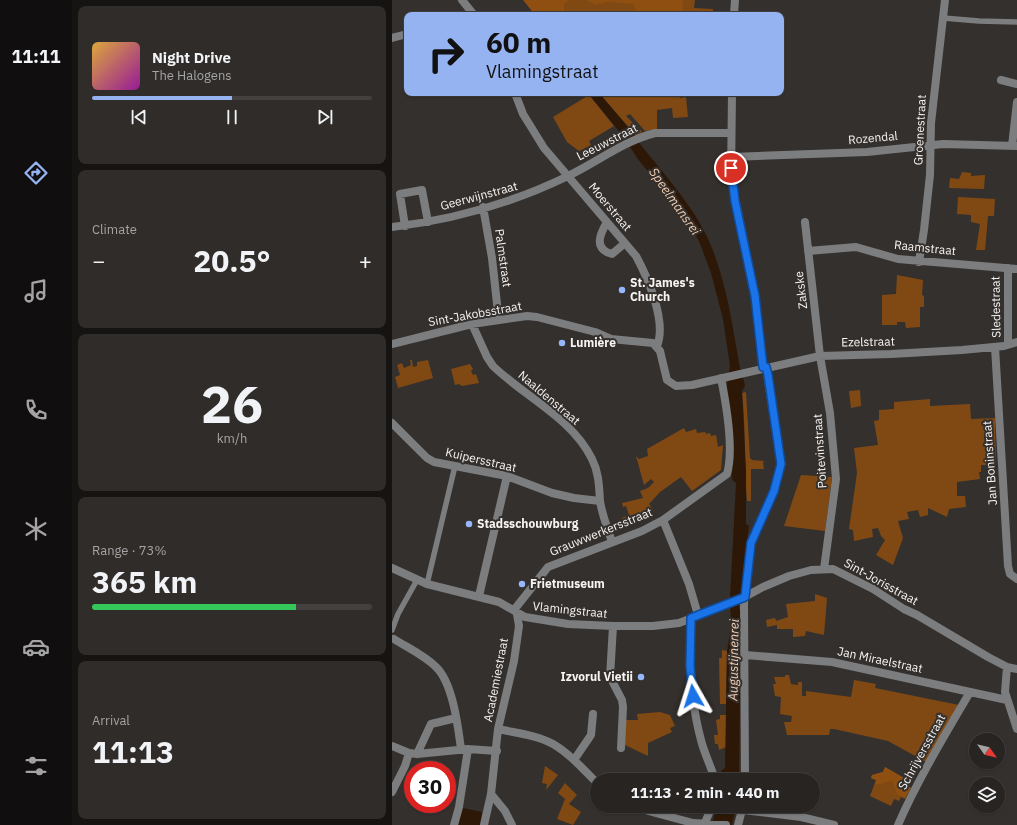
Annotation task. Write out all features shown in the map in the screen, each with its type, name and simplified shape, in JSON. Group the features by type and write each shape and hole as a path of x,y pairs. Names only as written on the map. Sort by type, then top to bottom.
{"street":[{"path":"462,0 472,12"},
{"path":"734,12 735,0"},
{"name":"Groenestraat","path":"919,262 930,175 930,123 945,0"},
{"path":"943,18 1017,22"},
{"path":"392,38 404,35"},
{"path":"1001,80 1017,84"},
{"name":"Moerstraat","path":"516,96 527,121 544,148 625,243 639,262 654,294 660,334 657,346"},
{"path":"732,96 731,157 735,201 755,296 781,464 774,491 751,543 742,599 745,655 745,773"},
{"path":"1015,146 1017,102"},
{"name":"Leeuwstraat","path":"568,177 620,147 656,133 731,133"},
{"name":"Rozendal","path":"731,157 868,152 930,144 1015,146"},
{"name":"Geerwijnstraat","path":"392,227 428,222 526,196 568,177"},
{"path":"405,226 400,194 422,190 428,222"},
{"name":"Palmstraat","path":"483,207 492,258 498,313"},
{"path":"607,222 600,234 599,240 604,250 612,254 625,243"},
{"name":"Zakske","path":"805,222 820,356"},
{"name":"Raamstraat","path":"808,251 856,246 898,259 919,262 1017,269"},
{"name":"Sledestraat","path":"1008,268 1008,344"},
{"name":"Sint-Jakobsstraat","path":"392,344 472,324 520,317 537,317 595,332 611,339 648,342 657,346"},
{"name":"Naaldenstraat","path":"472,324 487,357 493,366 558,418 587,450 599,482 600,501 612,542"},
{"name":"Ezelstraat","path":"724,377 820,356 891,354 995,347 1017,342"},
{"path":"657,346 660,351 667,380 670,384 676,386 692,385 724,377"},
{"name":"Jan Boninstraat","path":"995,347 1008,566 1014,578"},
{"name":"Poitevinstraat","path":"820,356 830,413 836,478 824,569"},
{"name":"Grauwwerkersstraat","path":"515,612 548,567 642,531 663,520 727,474 729,444 724,377"},
{"name":"Kuipersstraat","path":"392,423 427,458 434,462 507,476 552,493 574,498 600,501"},
{"path":"427,584 454,466"},
{"path":"479,596 507,476"},
{"path":"663,520 689,584 694,616 690,666 693,696 700,738 712,773"},
{"name":"Vlamingstraat","path":"392,568 427,584 499,602 530,619 568,624 653,626 679,623 728,604"},
{"name":"Sint-Jorisstraat","path":"728,604 742,599 763,586 782,578 810,570 833,569 886,597 904,610 917,615 1007,667 1017,669"},
{"path":"392,630 398,614 417,580"},
{"name":"Academiestraat","path":"484,825 491,794 497,751 498,729 514,661 519,626 515,612"},
{"path":"613,626 610,677 622,700 623,707 620,748"},
{"path":"393,638 437,668 444,678 464,749 459,808 454,825"},
{"name":"Jan Miraelstraat","path":"745,655 832,662 1007,700"},
{"path":"1007,667 1005,692 1017,729"},
{"name":"Schrijversstraat","path":"898,825 907,804 970,692"},
{"path":"574,760 590,735 593,714"},
{"path":"392,792 405,766 431,724 456,718"},
{"path":"498,729 535,737 552,743 574,760 590,776"},
{"path":"392,746 413,754 464,749 497,751"},
{"path":"491,794 505,811 512,825"},
{"path":"654,813 707,824 726,825"},
{"path":"707,824 710,813"},
{"path":"738,825 742,813"},
{"path":"775,813 832,824"}],"shaded area":[{"path":"523,0 569,0 564,4 564,12 533,12"},
{"path":"525,0 695,0 694,8 713,9 713,12 536,12"},
{"path":"586,0 683,0 682,12 637,12 633,4 607,2 596,5"},
{"path":"587,96 590,96 614,126 589,141 591,145 579,151 567,142 553,117"},
{"path":"602,96 686,97 688,117 673,118 672,108 657,110 657,129 645,131 630,114 626,116 642,132 635,135"},
{"path":"962,172 971,173 971,176 985,175 984,189 949,188 950,178 959,179"},
{"path":"958,197 995,199 994,216 988,216 985,250 976,250 980,224 971,222 971,215 957,214"},
{"path":"897,275 923,280 922,295 924,296 924,307 920,307 920,327 906,328 905,322 897,322 897,325 882,325 882,295 896,294"},
{"path":"410,360 412,360 413,367 417,366 417,362 428,360 433,378 398,388 395,377 400,375 397,365 402,363 404,368 411,365"},
{"path":"470,364 473,369 471,371 473,375 476,374 479,383 462,386 459,384 455,385 451,369"},
{"path":"860,390 861,406 851,408 849,391"},
{"path":"746,392 750,458 752,460 764,461 764,469 751,469 751,501 747,501 746,488 742,393"},
{"path":"930,399 930,406 970,404 971,419 995,418 996,465 981,465 981,472 979,472 980,479 957,482 957,496 965,496 966,507 949,509 947,517 928,508 928,515 920,517 918,510 907,512 909,519 898,521 903,538 893,565 876,555 885,540 881,536 878,528 872,529 873,537 854,541 853,530 849,529 857,473 854,448 878,445 874,421 879,420 879,410 894,409 894,402"},
{"path":"684,428 686,432 696,429 697,433 705,432 706,434 710,433 711,436 716,435 718,447 723,445 721,470 692,491 681,477 660,492 649,504 653,510 642,519 641,516 623,522 622,518 629,515 626,506 623,507 622,503 643,498 640,491 648,488 654,482 651,479 644,485 636,456 639,459 648,456 647,449"},
{"path":"801,475 832,477 825,531 784,526"},
{"path":"815,594 827,598 824,635 806,631 805,636 793,637 793,629 777,629 777,625 767,627 766,620 775,618 776,621 788,617 786,604 815,601"},
{"path":"722,650 727,651 726,704 720,704 719,658 722,658"},
{"path":"785,675 789,675 791,684 798,685 798,682 802,682 802,696 806,696 806,691 851,697 854,680 876,684 875,688 959,705 926,762 888,741 834,729 830,729 829,735 787,735 784,722 791,722 792,716 780,714 781,697 775,696 773,684 776,684 774,677 785,677"},
{"path":"660,712 670,715 675,726 670,728 672,732 648,743 648,756 625,745 625,720 638,720 637,714"},
{"path":"720,715 726,715 726,747 719,750 718,744 715,744 714,735 718,735 716,720 720,719"},
{"path":"545,766 558,775 546,790 547,784 542,783"},
{"path":"885,767 904,778 901,782 911,788 905,799 901,797 899,801 894,799 891,806 870,796 876,780 871,778 872,775 883,772"},
{"path":"885,767 904,778 901,782 911,788 905,798 897,794 892,780 881,784 875,784 876,780 871,778 872,775 883,772"},
{"path":"565,783 577,795 569,804 581,812 573,825 557,819 565,799 558,793"}],"water":[{"path":"590,96 602,96 635,135 640,144 687,204 701,225 709,241 716,257 726,292 745,386 742,391 746,470 746,524 749,526 739,608 741,613 739,773 721,773 721,771 725,768 727,651 731,627 730,598 736,483 732,480 727,386 730,366 723,319 711,273 699,241 686,218 637,158 626,140"},
{"path":"463,808 482,812 480,825 458,825"},
{"path":"715,813 735,813 732,825 711,825"}],"place":[{"name":"St. James's Church","path":"622,290"},
{"name":"Lumière","path":"562,343"},
{"name":"Stadsschouwburg","path":"469,524"},
{"name":"Frietmuseum","path":"522,584"},
{"name":"Izvorul Vietii","path":"641,677"}],"route":[{"path":"693,696 690,666 691,618 745,597 751,543 762,522 774,491 781,464 768,375 766,367 763,367 755,296 735,201 731,178 731,168"}],"water label":[{"name":"Speelmansrei","path":"675,201"},
{"name":"Augustijnenrei","path":"733,660"}]}
